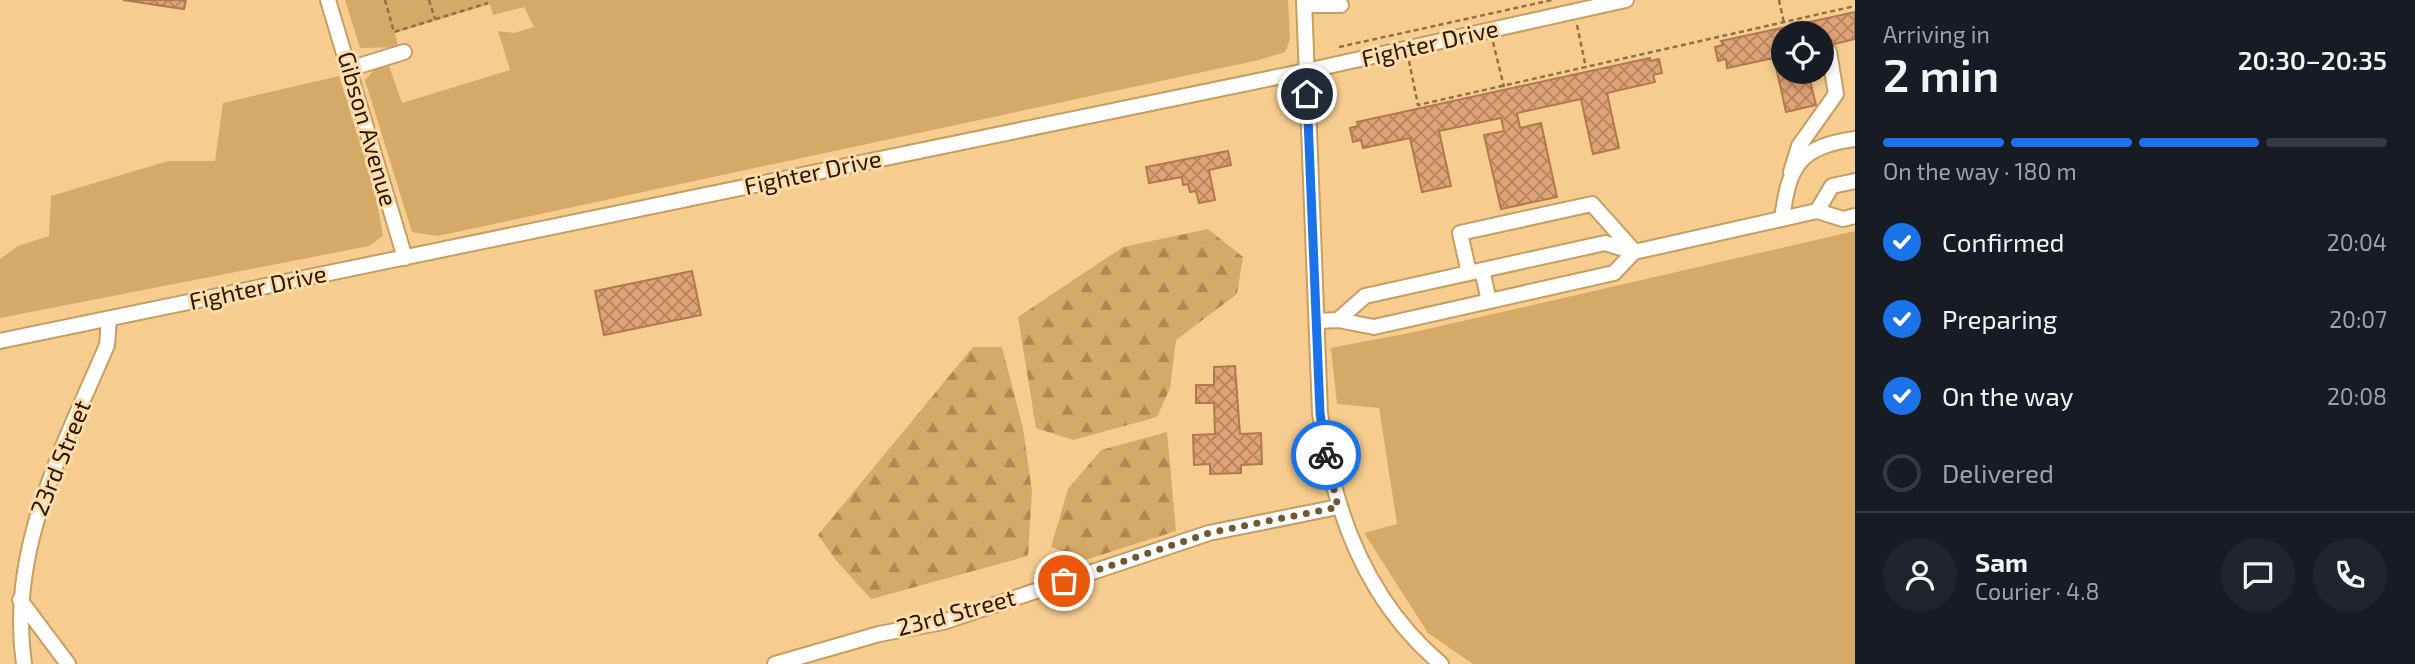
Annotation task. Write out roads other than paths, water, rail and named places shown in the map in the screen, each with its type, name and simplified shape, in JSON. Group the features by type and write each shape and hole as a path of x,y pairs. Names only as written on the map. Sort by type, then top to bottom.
{"street":[{"name":"Gibson Avenue","path":"328,0 405,258"},
{"name":"Fighter Drive","path":"0,341 1306,71 1626,0"},
{"path":"1341,5 1304,2 1320,413 1329,472 1338,507 1357,551 1382,597 1403,626 1441,664"},
{"path":"349,69 404,52"},
{"path":"1782,219 1786,186 1800,146 1836,94 1834,82"},
{"path":"1791,172 1800,159 1815,149 1855,139"},
{"path":"1817,211 1832,186 1855,181"},
{"path":"1489,301 1460,233 1592,204 1634,252"},
{"path":"1338,320 1365,296 1605,243 1634,252 1817,211 1843,219 1855,216"},
{"path":"1317,321 1338,320 1374,327 1614,273 1634,252"},
{"name":"23rd Street","path":"24,664 20,600 28,543 40,506 107,345 109,319"},
{"name":"23rd Street","path":"775,664 879,634 943,622 1209,533 1338,507"},
{"path":"20,600 68,664"}]}
